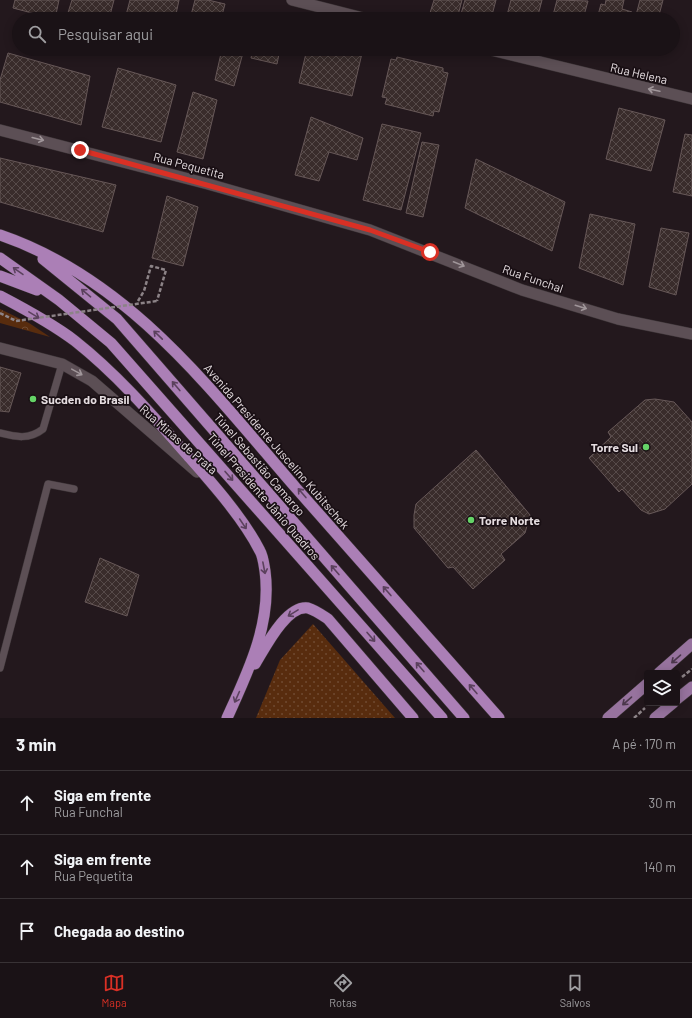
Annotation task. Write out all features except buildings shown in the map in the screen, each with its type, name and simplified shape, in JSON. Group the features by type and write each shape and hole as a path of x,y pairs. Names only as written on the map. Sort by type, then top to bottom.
{"highway":[{"name":"Avenida Presidente Juscelino Kubitschek","path":"0,235 22,242 63,263 108,291 140,318 165,342 215,392 276,464 499,718"},
{"name":"Túnel Sebastião Camargo","path":"22,242 117,319 464,718"},
{"name":"Túnel Presidente Jânio Quadros","path":"0,258 59,300 111,343 442,718"},
{"name":"Túnel Presidente Jânio Quadros","path":"0,276 59,300"},
{"path":"0,296 73,340 105,366 146,409 215,487 260,551 266,585 266,606 260,635 246,676 227,718"},
{"path":"246,676 287,616 302,608 309,608 328,619 413,718"}],"main road":[{"path":"662,670 692,644"},
{"path":"608,718 644,687"},
{"path":"680,697 692,687"},
{"path":"655,718 669,706"}],"street":[{"path":"292,0 339,12"},
{"name":"Rua Helena","path":"516,56 692,99"},
{"name":"Rua Pequetita","path":"0,130 208,184 370,230"},
{"name":"Rua Funchal","path":"370,230 522,290 618,318 692,334"},
{"name":"Rua Minas de Prata","path":"0,348 62,364 92,381 215,487"}],"lane":[{"path":"0,434 15,437 34,436 42,429 62,364"},
{"path":"0,668 48,484 74,489"}],"path":[{"path":"0,313 16,321 157,301 166,270 151,266 144,291"},
{"path":"680,679 692,669"},
{"path":"634,718 648,706"}],"green space":[{"path":"0,309 29,323 50,337 0,323"},
{"path":"313,624 395,718 256,718 280,660"}],"place":[{"name":"Sucden do Brasil","path":"33,399"},
{"name":"Torre Sul","path":"646,447"},
{"name":"Torre Norte","path":"471,520"}],"route":[{"path":"80,150 303,210 370,230 430,252"}]}
